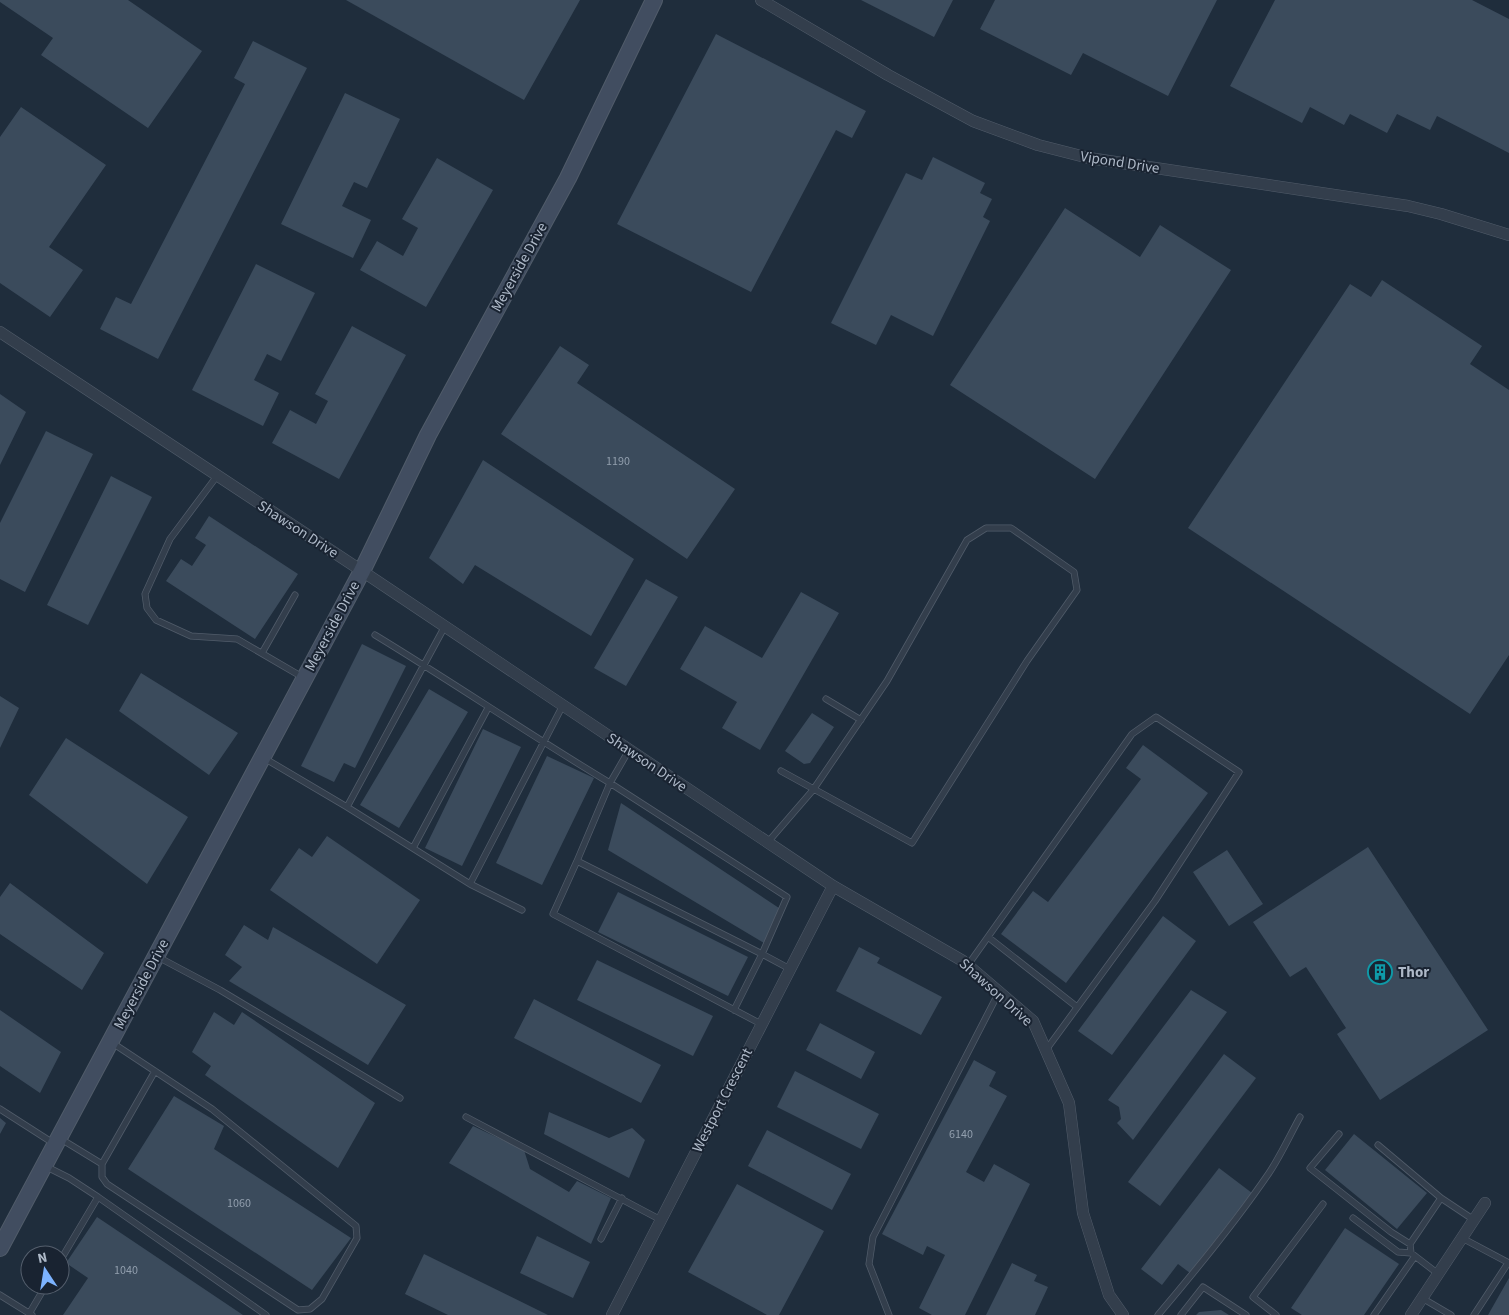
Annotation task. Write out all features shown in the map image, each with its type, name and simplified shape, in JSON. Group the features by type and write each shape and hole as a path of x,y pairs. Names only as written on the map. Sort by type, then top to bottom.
{"street":[{"name":"Meyerside Drive","path":"0,1248 362,571 428,435 568,178 654,0"},
{"name":"Vipond Drive","path":"761,0 888,75 973,121 1038,145 1089,158 1408,206 1509,235"},
{"name":"Shawson Drive","path":"0,332 445,626 833,886 968,965 1000,992 1033,1021 1068,1103 1083,1213 1109,1295 1123,1315"},
{"name":"Westport Crescent","path":"612,1315 833,886"},
{"path":"1411,1315 1485,1203"}],"lane":[{"path":"217,476 170,539 145,594 147,608 156,620 191,636 237,638 304,678"},
{"path":"768,842 813,790 887,681 966,540 986,528 1011,528 1074,572 1076,590 1027,661 912,844 813,790 781,771"},
{"path":"262,653 295,596"},
{"path":"348,807 445,626"},
{"path":"375,635 787,897 762,954 734,1010"},
{"path":"826,699 861,720"},
{"path":"470,884 563,705"},
{"path":"413,848 488,708"},
{"path":"968,965 1132,734 1156,716 1239,772 1155,901 1046,1050"},
{"path":"629,750 610,783 553,914 762,1024"},
{"path":"262,757 348,807 470,884 522,910"},
{"path":"577,861 790,969"},
{"path":"988,937 1077,1007"},
{"path":"156,956 220,990 400,1098"},
{"path":"889,1315 869,1264 873,1237 1000,992"},
{"path":"110,1041 155,1071 212,1110 356,1226 357,1238 322,1299 310,1309 298,1310 107,1184 102,1177 102,1164 155,1071"},
{"path":"0,1109 102,1164"},
{"path":"1158,1315 1193,1274 1270,1172 1300,1116"},
{"path":"466,1117 661,1220"},
{"path":"1339,1134 1310,1168 1391,1232 1410,1244 1413,1255 1374,1315"},
{"path":"1378,1145 1441,1198 1474,1220"},
{"path":"44,1166 69,1178 98,1197 266,1315"},
{"path":"70,1245 98,1197"},
{"path":"601,1239 622,1198"},
{"path":"1410,1244 1441,1198"},
{"path":"1276,1315 1253,1297 1323,1204"},
{"path":"1353,1218 1398,1252 1413,1255 1437,1273"},
{"path":"1462,1238 1509,1263 1474,1315"},
{"path":"1181,1315 1203,1287 1246,1315"},
{"path":"0,1296 31,1314 41,1295"},
{"path":"1422,1298 1451,1315"}],"building":[{"path":"0,0 128,0 202,51 148,128 41,55 53,38 0,2"},
{"path":"346,0 580,0 524,100"},
{"path":"861,0 953,0 934,37"},
{"path":"995,0 1217,0 1168,96 1083,53 1071,75 980,29"},
{"path":"1275,0 1472,0 1509,19 1509,153 1437,116 1430,130 1397,114 1387,133 1350,114 1344,125 1310,107 1302,123 1230,86"},
{"path":"716,34 866,111 852,138 836,130 751,292 617,224"},
{"path":"253,41 307,68 158,359 100,329 116,297 131,304 245,84 234,78"},
{"path":"345,93 400,119 367,188 354,182 342,206 371,220 353,258 281,224"},
{"path":"21,107 106,165 49,247 83,270 50,317 0,283 0,137"},
{"path":"933,157 985,183 980,193 992,199 983,217 990,221 933,336 891,315 876,345 831,323 906,173 922,180"},
{"path":"437,158 493,190 426,307 360,270 377,241 403,256 418,228 402,219"},
{"path":"1065,208 1140,257 1160,225 1231,270 1095,479 950,385"},
{"path":"256,264 315,293 281,361 267,354 254,380 279,393 263,426 192,390"},
{"path":"1382,280 1482,346 1470,364 1509,390 1509,655 1470,714 1188,528 1350,284 1371,297"},
{"path":"352,326 406,355 339,479 272,443 290,410 316,424 328,401 315,394"},
{"path":"560,346 589,365 577,383 735,489 687,559 501,434"},
{"path":"0,394 26,412 0,465"},
{"path":"46,431 93,454 25,592 0,579 0,523"},
{"path":"483,460 634,559 591,636 475,565 463,584 429,558"},
{"path":"111,476 152,497 88,625 47,605"},
{"path":"209,516 298,574 255,639 166,581 181,559 192,566 206,545 195,538"},
{"path":"646,579 678,597 626,686 594,668"},
{"path":"801,592 839,613 760,750 722,728 737,702 680,669 705,626 762,658"},
{"path":"362,644 406,666 355,768 344,763 334,782 301,766"},
{"path":"141,673 238,733 209,775 119,711"},
{"path":"429,689 468,712 399,828 360,805"},
{"path":"0,696 19,708 0,748"},
{"path":"812,713 834,727 810,763 804,764 785,751"},
{"path":"483,729 521,747 462,866 425,848"},
{"path":"66,738 188,817 147,884 29,795"},
{"path":"1143,745 1208,793 1066,983 1001,934 1033,891 1048,902 1141,779 1126,768"},
{"path":"547,756 594,778 542,885 496,863"},
{"path":"621,803 779,908 764,943 608,850"},
{"path":"327,836 420,900 377,964 270,890 299,848 312,857"},
{"name":"Thor","path":"1368,847 1488,1030 1380,1100 1337,1034 1346,1028 1306,967 1290,977 1253,922"},
{"path":"1227,850 1263,904 1229,926 1193,872"},
{"path":"10,883 104,953 82,990 0,934 0,897"},
{"path":"618,892 748,957 728,996 598,932"},
{"path":"1163,916 1196,941 1112,1055 1078,1031"},
{"path":"244,925 268,940 273,927 406,1005 368,1065 229,981 242,967 225,955"},
{"path":"859,947 880,958 877,963 942,997 921,1035 836,991"},
{"path":"597,960 713,1016 693,1056 577,1000"},
{"path":"1191,990 1227,1012 1133,1140 1117,1123 1121,1119 1119,1107 1108,1100"},
{"path":"534,999 661,1065 641,1103 514,1038"},
{"path":"0,1010 61,1052 40,1093 0,1066"},
{"path":"214,1012 234,1025 242,1012 375,1103 338,1168 205,1075 211,1066 192,1052"},
{"path":"820,1023 875,1052 861,1079 806,1050"},
{"path":"1224,1054 1256,1078 1160,1206 1128,1182"},
{"path":"974,1060 996,1072 989,1086 1007,1096 966,1172 984,1182 994,1164 1030,1184 965,1315 932,1315 919,1308 945,1255 927,1246 923,1255 882,1234"},
{"path":"795,1071 879,1114 861,1149 777,1107"},
{"path":"174,1096 224,1126 214,1149 351,1238 312,1290 128,1169"},
{"path":"549,1112 609,1138 632,1128 645,1140 629,1178 544,1134"},
{"path":"0,1118 6,1123 0,1134"},
{"path":"473,1126 524,1150 530,1169 569,1192 577,1181 611,1198 591,1244 449,1163"},
{"path":"767,1130 851,1174 832,1210 748,1166"},
{"path":"1354,1134 1427,1193 1397,1229 1325,1170"},
{"path":"1219,1168 1252,1193 1190,1273 1178,1264 1162,1285 1141,1269"},
{"path":"737,1184 824,1231 779,1315 767,1315 688,1272"},
{"path":"97,1217 243,1315 63,1315 88,1278 70,1266 70,1257"},
{"path":"1345,1228 1399,1264 1364,1315 1302,1315 1291,1308"},
{"path":"537,1236 590,1262 573,1298 520,1273"},
{"path":"424,1254 548,1315 448,1315 405,1294"},
{"path":"1012,1263 1037,1275 1034,1281 1048,1287 1035,1315 986,1315"},
{"path":"1509,1278 1509,1315 1488,1315"},
{"path":"1221,1310 1229,1315 1196,1315 1199,1312"}],"place":[{"name":"Thor","path":"1380,972"}]}
